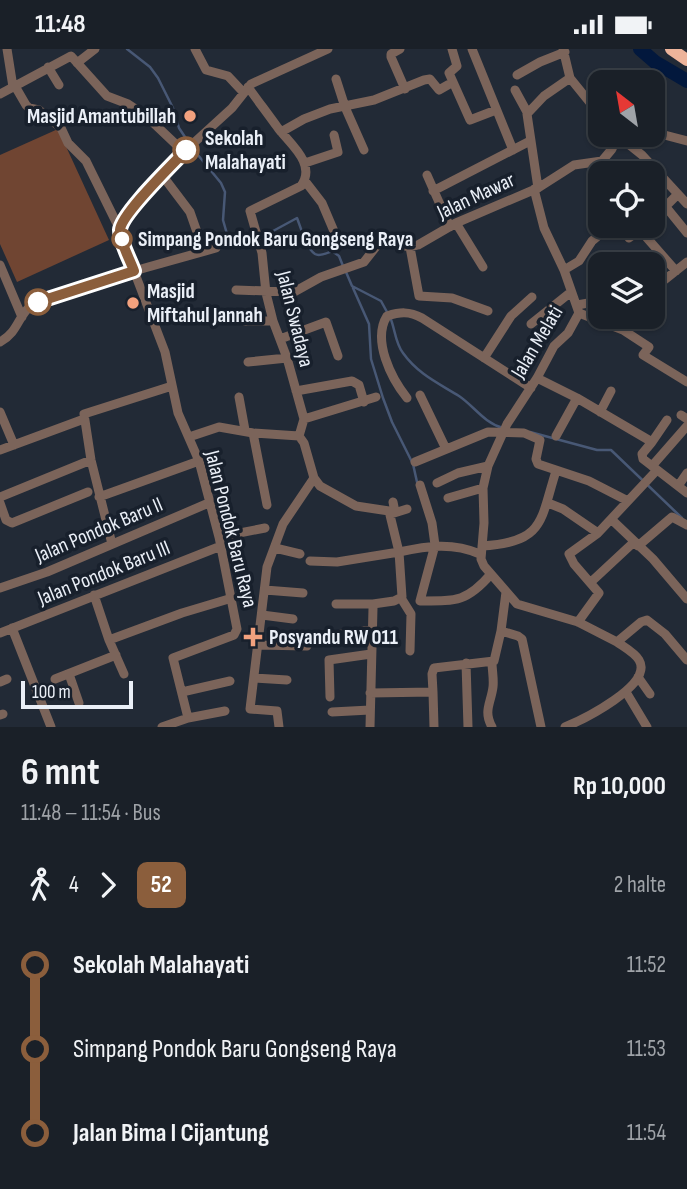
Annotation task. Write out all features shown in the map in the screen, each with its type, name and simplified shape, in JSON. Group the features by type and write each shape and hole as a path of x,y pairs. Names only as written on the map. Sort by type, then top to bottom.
{"highway":[{"path":"671,49 687,60"}],"street":[{"path":"7,49 14,87"},
{"path":"77,63 96,49"},
{"path":"195,49 206,70 228,76 246,89 294,145 305,163 305,181 322,203 339,243"},
{"path":"120,230 126,217 162,175 232,108 246,89 261,78 328,49"},
{"path":"400,49 391,54 391,57 405,89"},
{"path":"452,49 457,64 456,68 449,72 470,120 496,110"},
{"path":"471,49 513,150"},
{"path":"517,75 564,51 570,78 588,100"},
{"path":"0,94 71,55 107,96 128,104 146,116 185,151"},
{"path":"48,68 59,85"},
{"path":"514,90 527,112 570,78"},
{"path":"335,79 364,150"},
{"path":"281,132 330,109 374,100 429,79 438,90 453,82"},
{"name":"Jalan Pondok Baru Raya","path":"14,87 29,108 39,110 61,128 68,143 90,167 120,230 165,352 178,414 200,461 220,541 237,629 235,634 173,658 188,718"},
{"name":"Jalan Melati","path":"481,550 484,523 483,488 488,466 504,429 554,346 568,333 578,309 564,269 546,233 536,188 527,112"},
{"path":"305,163 338,152 334,135"},
{"path":"665,135 687,141"},
{"path":"433,191 530,141"},
{"path":"602,161 613,147"},
{"path":"632,147 683,196 665,207 687,233"},
{"name":"Jalan Mawar","path":"236,291 294,292 321,277 364,262 379,243 410,247 418,245 453,225 536,188 575,165 588,163"},
{"path":"162,175 190,212 197,232"},
{"path":"427,175 453,225 482,267"},
{"name":"Jalan Swadaya","path":"304,419 266,293 259,241 250,211 298,188 305,181"},
{"path":"564,269 579,261 596,238"},
{"path":"651,238 676,271"},
{"path":"410,247 419,296 452,298 488,311"},
{"path":"0,342 13,333 25,309 33,304 216,248"},
{"path":"665,280 687,262"},
{"path":"0,265 22,317"},
{"path":"531,324 571,292"},
{"path":"484,358 511,316 532,297"},
{"path":"578,309 588,305"},
{"path":"578,309 623,330 649,347 643,355 687,382"},
{"path":"432,393 404,398 394,380 385,359 382,325 390,315 413,313 531,388"},
{"path":"246,321 274,321"},
{"path":"280,338 326,322 338,356"},
{"path":"248,362 287,358"},
{"path":"537,378 652,442"},
{"path":"296,391 355,381 359,385 364,402"},
{"path":"112,544 91,460 84,419 86,412 173,386"},
{"path":"600,412 611,391"},
{"path":"420,395 446,449"},
{"path":"239,397 267,505"},
{"path":"299,436 304,419 376,397"},
{"path":"556,436 577,398"},
{"path":"0,412 14,445"},
{"path":"0,450 84,419"},
{"path":"667,420 642,457 687,493"},
{"path":"578,622 599,593 574,564 569,554 598,533 628,501 687,426"},
{"path":"189,437 219,427 299,436 304,443 314,478 320,486 356,506 386,509 393,513 407,509"},
{"path":"415,462 488,432 504,429 538,437 540,441 536,462 589,481 628,501"},
{"path":"0,496 91,460"},
{"path":"99,497 200,461"},
{"path":"437,482 477,467 488,466"},
{"path":"310,561 337,562 432,546 481,550 520,540 540,524 556,471"},
{"path":"678,486 687,473"},
{"path":"279,727 277,711 250,709 267,567 283,524 314,478"},
{"path":"420,485 432,523 432,546 420,601 449,601 471,594 491,574"},
{"path":"448,498 483,488"},
{"path":"0,503 6,520 12,523 88,492"},
{"name":"Jalan Pondok Baru II","path":"0,589 47,572 211,502"},
{"path":"393,502 403,588 401,598 411,614 410,652"},
{"path":"548,503 570,513 598,533"},
{"path":"591,582 672,517 687,525"},
{"path":"611,519 663,570 687,599"},
{"name":"Jalan Pondok Baru III","path":"0,633 220,541 265,528"},
{"path":"275,548 300,554"},
{"path":"481,550 482,563 514,602 578,622 618,642 639,659 641,665 638,677 626,692 565,727"},
{"path":"265,590 303,593"},
{"path":"434,727 434,668 492,662 496,658 506,592"},
{"path":"94,595 109,641 124,674"},
{"path":"109,641 182,613 232,598"},
{"path":"337,604 373,604 401,598"},
{"path":"370,727 373,604"},
{"path":"262,615 293,619"},
{"path":"618,642 647,620 671,640 687,660"},
{"path":"12,628 51,727"},
{"path":"328,636 372,630"},
{"path":"501,631 522,639 541,727"},
{"path":"258,645 307,646"},
{"path":"330,697 329,660 371,654"},
{"path":"55,679 116,655"},
{"path":"492,662 494,685 486,708 492,727"},
{"path":"466,663 468,727"},
{"path":"69,674 79,703"},
{"path":"638,677 650,694"},
{"path":"254,678 287,680"},
{"path":"181,692 230,681"},
{"path":"370,693 433,692"},
{"path":"626,692 647,727"},
{"path":"332,712 370,710"},
{"path":"162,727 188,718 225,711"}],"shaded area":[{"path":"58,129 109,240 17,282 0,244 0,155"}],"waterway":[{"path":"127,49 150,67 158,78 173,108 179,128 221,183 225,192 223,220 227,234 243,242 256,239"},
{"path":"640,49 655,62 687,81"},
{"path":"262,237 297,218 306,243 312,251 319,255 332,251 339,256 343,266"},
{"path":"346,272 352,286 381,301 387,312"},
{"path":"353,288 369,324 371,359 383,398 413,464 417,482"},
{"path":"390,317 400,349 415,367 459,396 490,422 503,428"},
{"path":"530,432 597,450 611,450 682,518"}],"bus line":[{"name":"52","path":"38,302 134,271 122,239 121,225 137,203 186,150"}],"place":[{"name":"Masjid Amantubillah","path":"190,116"},
{"name":"Sekolah Malahayati","path":"186,150"},
{"name":"Simpang Pondok Baru Gongseng Raya","path":"122,239"},
{"name":"Masjid Miftahul Jannah","path":"133,303"},
{"name":"Posyandu RW 011","path":"253,637"}]}
